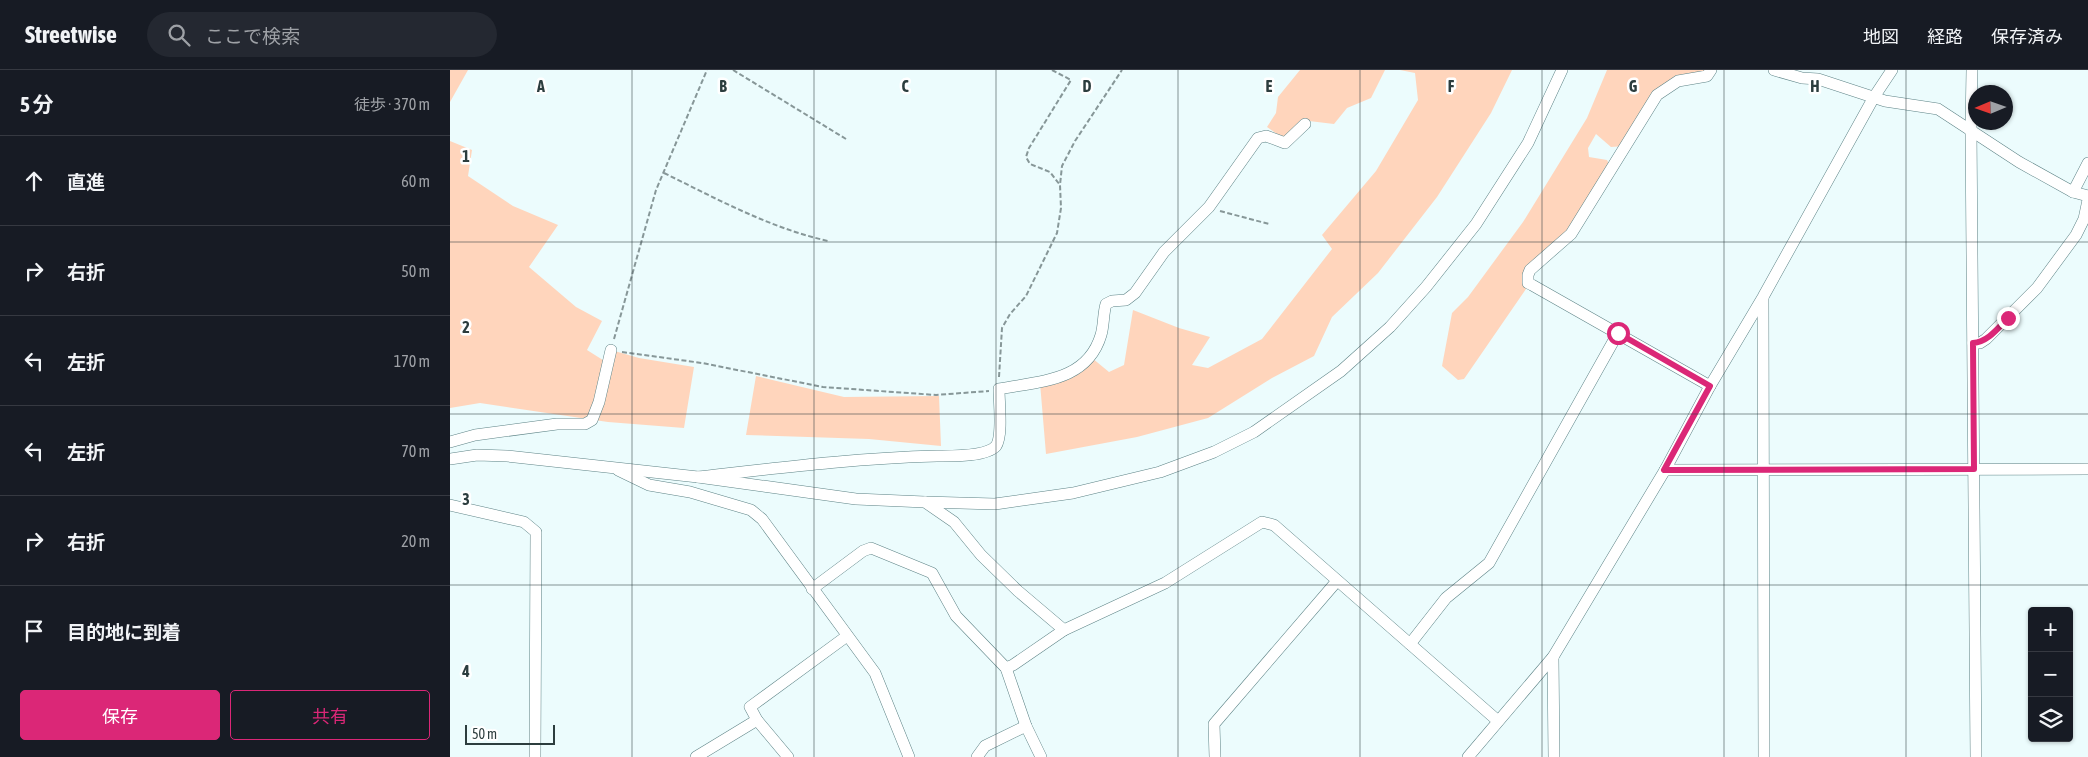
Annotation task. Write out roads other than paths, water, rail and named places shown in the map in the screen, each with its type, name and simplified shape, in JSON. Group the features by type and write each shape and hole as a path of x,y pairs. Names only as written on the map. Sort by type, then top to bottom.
{"street":[{"path":"450,459 477,456 507,456 610,466 856,499 995,504 1073,492 1160,472 1214,452 1254,432 1341,371 1390,327 1426,287 1476,224 1528,143 1562,70"},
{"path":"1710,386 1532,286 1528,283 1528,275 1530,270 1571,234 1657,95 1678,81 1707,76 1711,70"},
{"path":"1468,757 1553,657 1664,470 1874,97 1892,70"},
{"path":"1972,70 1972,85"},
{"path":"1780,71 1818,79 1895,103 1907,102 1938,109 1968,127"},
{"path":"698,477 919,456 962,455 985,452 996,446 999,435 999,389 1070,375 1083,366 1094,351 1102,334 1106,304 1112,301 1126,300 1135,293 1164,252 1208,207 1258,138 1266,136 1285,143 1305,124"},
{"path":"1971,130 1976,757"},
{"path":"1972,130 2019,162 2073,192 2088,196"},
{"path":"2073,192 2088,164"},
{"path":"1973,343 1986,339 2037,288 2076,235 2084,219 2088,200"},
{"path":"1763,297 1764,757"},
{"path":"1410,644 1446,598 1489,563 1618,333"},
{"path":"450,442 475,435 538,426 585,424 592,420 600,402 611,350"},
{"path":"610,466 649,485 690,492 751,510 762,519 875,673 909,757"},
{"path":"1664,470 2088,469"},
{"path":"926,502 954,522 987,561 1018,591 1064,630"},
{"path":"450,505 524,522 536,532 535,757"},
{"path":"1006,668 1064,630 1165,583 1262,522 1274,525 1498,721"},
{"path":"812,589 863,551 871,548 932,573 956,616 1006,668 1026,726 1041,757"},
{"path":"1215,757 1214,724 1337,581"},
{"path":"788,757 757,720 750,707 847,636"},
{"path":"1553,657 1554,757"},
{"path":"696,757 757,720"},
{"path":"977,757 985,746 1026,726"}]}
